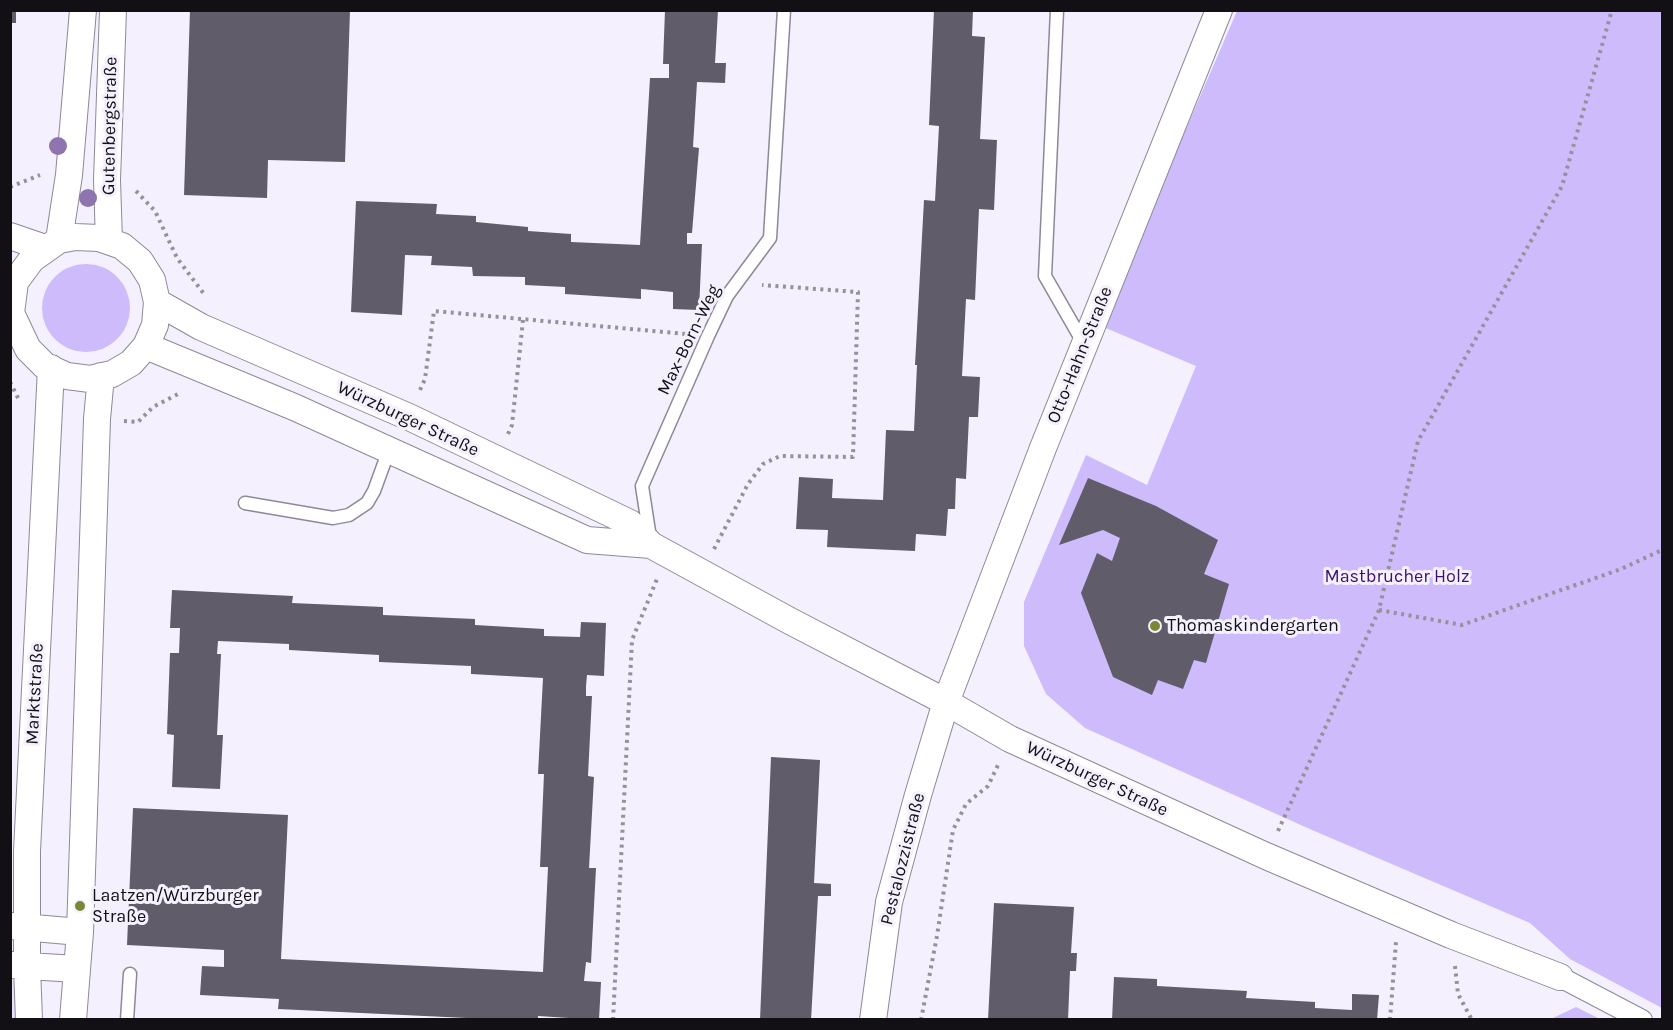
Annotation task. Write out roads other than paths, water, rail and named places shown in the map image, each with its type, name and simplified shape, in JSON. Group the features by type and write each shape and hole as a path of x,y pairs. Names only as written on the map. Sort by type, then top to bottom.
{"street":[{"name":"Gutenbergstraße","path":"52,244 69,175 83,10"},
{"name":"Gutenbergstraße","path":"109,242 107,180 113,10"},
{"name":"Otto-Hahn-Straße","path":"946,702 1084,344 1219,10"},
{"path":"10,236 52,244"},
{"path":"75,237 99,237 109,242 122,246 140,261 152,280 157,302 155,325 147,346 131,363 112,374 90,379 67,376 45,366 28,349 11,312 15,282 32,259 52,244 75,237"},
{"name":"Würzburger Straße","path":"157,302 201,327 409,417 630,523 651,545 946,702 1010,739 1266,856 1451,935 1560,976"},
{"name":"Würzburger Straße","path":"147,346 283,402 586,540 651,545"},
{"name":"Marktstraße","path":"29,1020 19,966 19,927 27,851 51,368"},
{"path":"73,1020 80,932 97,419 101,376"},
{"name":"Pestalozzistraße","path":"873,1020 889,902 946,702"},
{"path":"19,927 80,932"},
{"path":"19,966 77,969"},
{"path":"1560,976 1642,1020"}],"lane":[{"name":"Max-Born-Weg","path":"651,545 642,486 727,296 770,238 784,10"},
{"path":"1057,10 1045,276 1084,344"},
{"path":"244,503 333,518 349,515 367,503 374,491 389,450"},
{"path":"127,1020 130,974"}],"place":[{"name":"Thomaskindergarten","path":"1155,626"},
{"name":"Laatzen/Würzburger Straße","path":"80,906"}],"park label":[{"name":"Mastbrucher Holz","path":"1397,577"}]}
